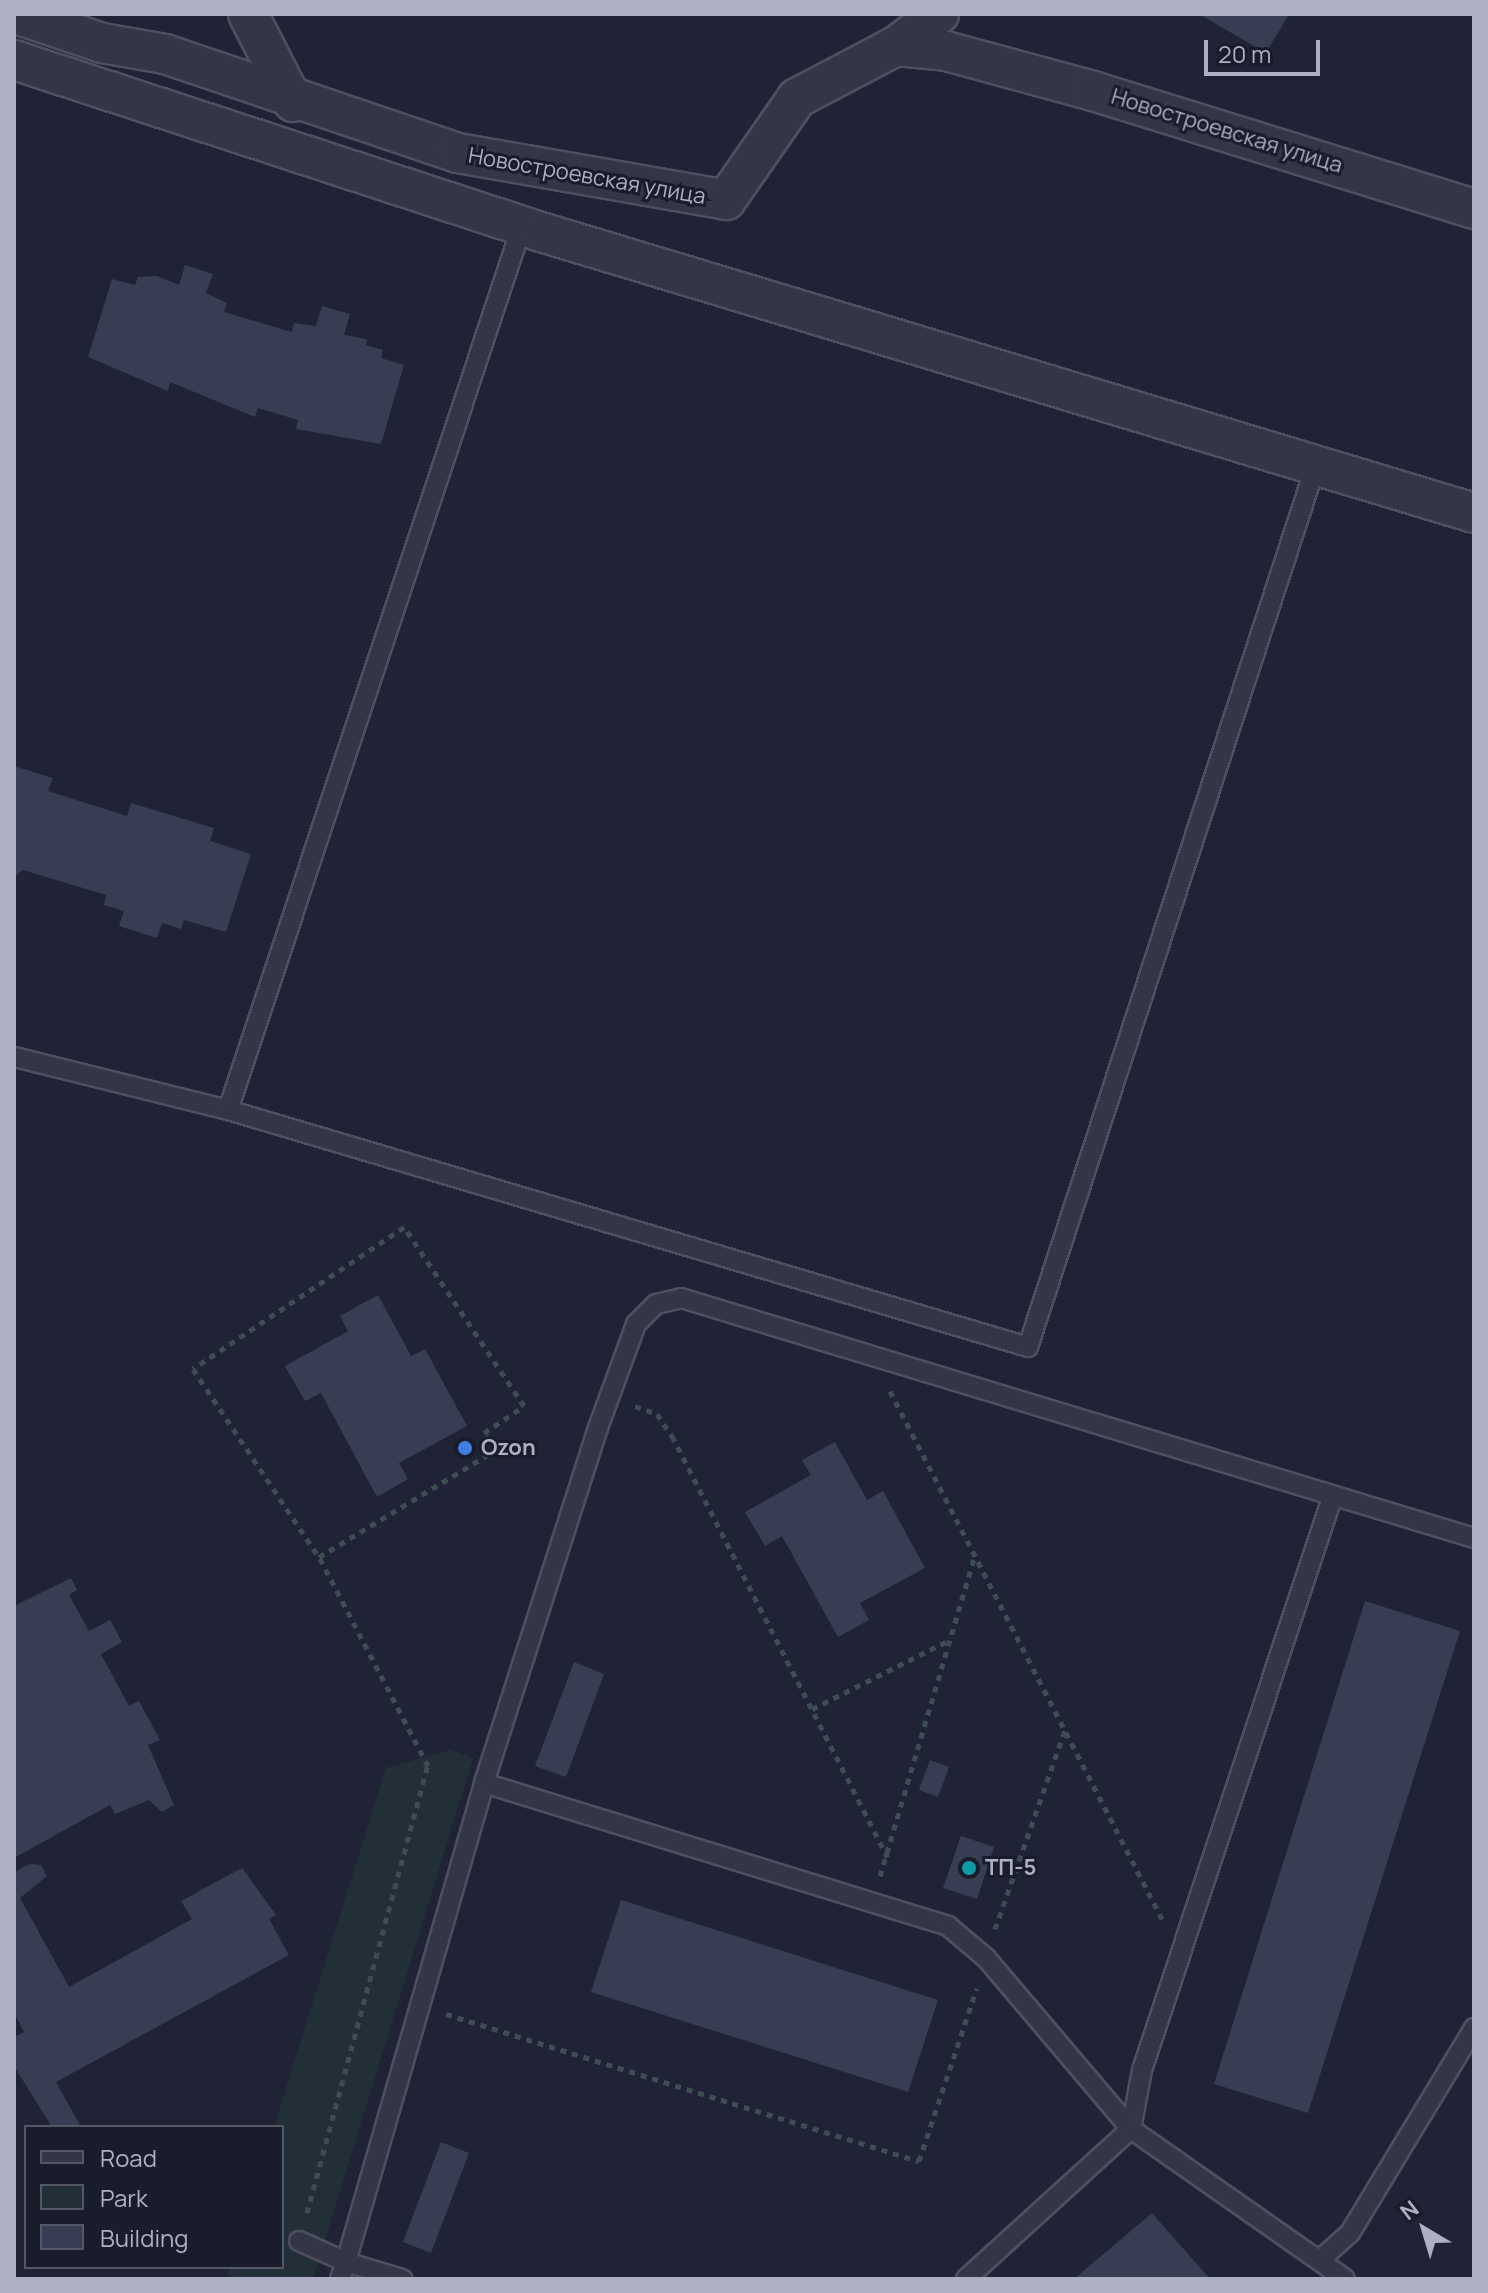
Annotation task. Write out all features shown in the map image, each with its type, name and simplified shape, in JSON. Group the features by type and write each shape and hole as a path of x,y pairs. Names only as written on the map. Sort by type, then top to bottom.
{"street":[{"name":"Новостроевская улица","path":"16,14 102,43 165,54 293,102 458,153 726,200 797,98 896,46 946,51 1108,95 1474,209"},
{"path":"248,14 293,102"},
{"path":"896,46 939,14"},
{"path":"14,60 522,226 1474,513"}],"lane":[{"path":"228,1110 522,226"},
{"path":"14,1057 228,1110 1028,1347 1316,465"},
{"path":"343,2270 484,1783 636,1324 656,1304 681,1298 1332,1498 1474,1538"},
{"path":"966,2279 1131,2129 1180,1956 1332,1498"},
{"path":"484,1783 948,1926 986,1958 1131,2129 1321,2259 1345,2279"},
{"path":"1321,2259 1350,2233 1474,2028"},
{"path":"299,2241 343,2270 402,2279"}],"path":[{"path":"299,2241 428,1766 319,1557 193,1369 404,1227 524,1406 484,1433 496,1450 319,1557"},
{"path":"874,1359 1180,1956"},
{"path":"610,1397 657,1414 672,1436 887,1857"},
{"path":"871,1900 887,1857 975,1555"},
{"path":"812,1709 950,1640"},
{"path":"419,2007 919,2161 1065,1730"}],"green space":[{"path":"450,1750 473,1758 313,2279 227,2279 230,2269 284,2269 284,2125 275,2125 386,1768"}],"building":[{"path":"1199,14 1289,14 1266,53"},
{"path":"185,265 213,274 206,293 227,303 224,312 292,332 294,323 316,326 322,306 350,314 344,335 367,339 366,345 383,350 381,358 404,365 381,444 296,429 298,420 258,408 255,417 170,382 168,391 88,357 112,279 135,285 138,277 157,276 179,285"},
{"path":"14,766 53,778 48,791 127,816 131,803 214,828 210,841 251,854 226,932 184,920 181,929 162,923 157,938 119,926 124,911 104,905 106,895 23,870 14,877"},
{"path":"378,1295 411,1356 425,1349 467,1426 399,1463 408,1479 377,1497 321,1393 305,1401 285,1366 348,1331 340,1316"},
{"path":"835,1442 867,1500 883,1491 925,1568 860,1603 869,1620 838,1637 782,1536 765,1546 745,1512 811,1475 802,1460"},
{"path":"71,1578 77,1590 69,1595 89,1631 110,1620 122,1642 101,1654 129,1706 139,1701 160,1740 148,1745 174,1805 162,1812 149,1800 115,1814 110,1805 14,1858 14,1606"},
{"path":"1365,1601 1460,1631 1308,2113 1214,2084"},
{"path":"574,1662 604,1674 566,1777 535,1766"},
{"path":"930,1760 949,1767 938,1797 919,1790"},
{"name":"ТП-5","path":"961,1836 994,1847 977,1899 943,1888"},
{"path":"30,1864 41,1865 47,1876 20,1898 69,1987 192,1919 181,1901 242,1868 276,1915 269,1919 289,1955 56,2082 80,2125 51,2125 14,2066 14,2037 24,2032 14,2013 14,1872"},
{"path":"621,1900 938,2000 908,2092 591,1992"},
{"path":"441,2142 469,2153 431,2253 403,2242"},
{"path":"1152,2213 1210,2279 1074,2279"}],"place":[{"name":"Ozon","path":"465,1448"},
{"name":"ТП-5","path":"969,1868"}]}
